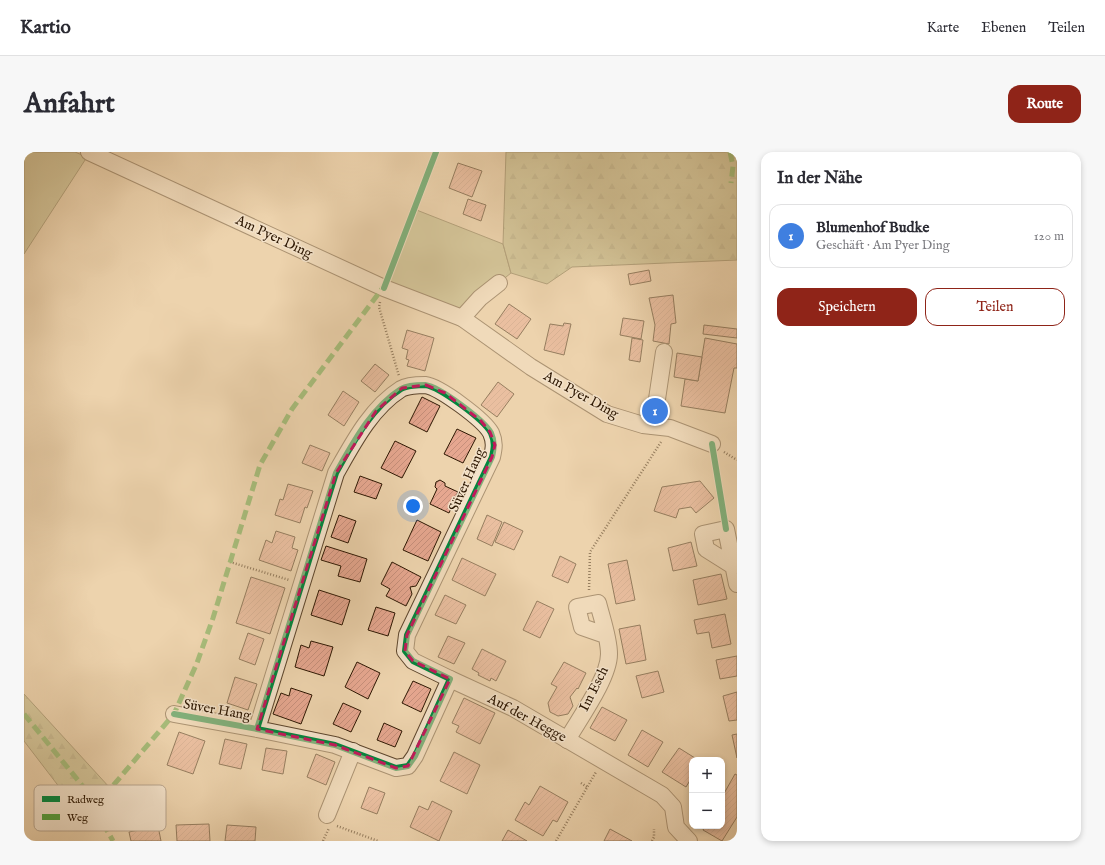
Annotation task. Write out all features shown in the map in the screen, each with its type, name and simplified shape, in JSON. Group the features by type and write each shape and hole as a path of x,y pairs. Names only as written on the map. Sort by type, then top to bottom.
{"street":[{"name":"Am Pyer Ding","path":"89,152 384,288 462,318 531,367 607,414 642,425 670,428 712,444"},
{"path":"462,318 480,298 499,283"},
{"path":"653,426 664,352"},
{"name":"Süver Hang","path":"174,714 335,745 396,768 408,766 415,756 450,679 413,661 405,651 407,635 492,457 495,445 490,432 481,421 445,394 426,385 402,388 376,411 355,441 336,473 256,729"},
{"path":"733,566 706,549 702,534 726,529 737,584"},
{"name":"Im Esch","path":"567,740 603,678 608,666 609,654 598,603 591,604"},
{"name":"Auf der Hegge","path":"450,679 513,708 662,796 673,807 676,827 689,841"},
{"path":"331,820 352,752"}],"path":[{"path":"384,288 379,307 402,388"},
{"path":"591,604 589,596 590,552 670,428"},
{"path":"712,444 726,529"},
{"path":"230,562 302,584"},
{"path":"556,841 603,760"},
{"path":"581,783 587,787"},
{"path":"331,820 378,841"},
{"path":"652,841 654,837 654,829"}],"highlighted area":[{"path":"426,385 445,393 481,421 490,432 495,445 492,457 407,635 405,651 413,661 450,679 408,766 396,768 335,745 257,729 336,473 376,411 402,388"}],"green space":[{"path":"24,152 75,152 87,157 24,254"},
{"path":"506,152 737,152 737,260 572,267 547,284 511,273 503,244"},
{"path":"414,209 503,244 511,273 480,298 462,318 384,288"},
{"path":"24,694 107,785 58,785 24,741"}],"building":[{"path":"458,163 482,171 472,197 449,188"},
{"path":"468,199 486,205 481,221 463,214"},
{"path":"649,270 651,281 630,285 628,274"},
{"path":"673,295 676,323 671,324 669,344 653,341 655,325 649,298"},
{"path":"509,304 531,319 517,339 495,324"},
{"path":"623,318 644,321 641,339 620,335"},
{"path":"564,323 571,324 564,355 544,350 550,324 563,326"},
{"path":"704,325 737,329 737,338 703,334"},
{"path":"407,330 434,338 425,371 407,366 409,360 406,359 408,350 402,348"},
{"path":"632,338 643,340 640,362 629,360"},
{"path":"705,338 737,344 737,368 734,368 725,413 681,406 685,379 698,381"},
{"path":"677,353 702,357 698,381 674,377"},
{"path":"375,364 389,375 375,392 361,381"},
{"path":"498,382 514,394 497,417 481,405"},
{"path":"343,391 359,402 344,426 328,415"},
{"path":"422,397 440,406 427,432 409,423"},
{"path":"457,429 476,438 463,463 444,454"},
{"path":"395,441 416,451 402,478 381,468"},
{"path":"310,445 330,453 322,471 302,463"},
{"path":"360,476 382,484 376,499 354,492"},
{"path":"440,480 445,483 445,486 458,492 449,513 430,504 437,489 435,487 436,482"},
{"path":"700,481 714,498 696,513 691,507 679,509 676,518 654,511 662,487"},
{"path":"288,484 313,491 307,508 305,507 300,523 275,515 280,499 283,500"},
{"path":"339,515 356,521 348,543 331,537"},
{"path":"487,515 502,522 492,546 477,539"},
{"path":"417,520 441,532 428,561 403,550"},
{"path":"504,522 523,531 514,550 495,542"},
{"path":"276,531 295,537 292,548 298,550 291,571 259,560 266,540 272,543"},
{"path":"691,542 697,566 673,571 668,548"},
{"path":"326,546 367,559 360,582 338,576 341,566 321,560"},
{"path":"560,556 576,564 568,583 552,576"},
{"path":"462,558 496,574 485,596 452,580"},
{"path":"627,560 635,600 616,604 608,564"},
{"path":"392,562 421,577 416,586 410,587 412,594 406,606 386,596 390,589 381,584"},
{"path":"721,574 727,599 698,605 693,580"},
{"path":"251,577 285,588 270,634 236,623"},
{"path":"319,590 350,600 342,625 311,615"},
{"path":"445,595 466,605 456,624 435,615"},
{"path":"537,601 554,609 540,638 523,630"},
{"path":"376,607 395,613 388,636 368,630"},
{"path":"725,614 731,644 712,648 709,632 697,634 694,620"},
{"path":"640,625 646,660 626,664 619,629"},
{"path":"248,633 264,639 255,665 239,659"},
{"path":"448,636 465,643 454,664 438,657"},
{"path":"311,641 333,647 324,676 295,667 301,645 309,648"},
{"path":"482,649 506,661 496,681 491,678 490,681 478,675 479,673 472,669"},
{"path":"737,656 737,676 720,679 716,660"},
{"path":"357,662 380,673 368,699 345,687"},
{"path":"564,662 586,673 578,689 577,688 570,697 573,706 568,714 558,716 550,712 548,703 557,687 551,684"},
{"path":"658,671 664,692 642,698 636,676"},
{"path":"235,677 257,684 248,710 227,703"},
{"path":"413,681 431,689 421,712 402,703"},
{"path":"291,688 312,695 301,724 273,714 281,693 289,696"},
{"path":"737,692 737,720 729,721 723,696"},
{"path":"464,698 495,713 480,744 456,732 459,726 452,723"},
{"path":"343,703 361,711 351,732 333,724"},
{"path":"602,707 627,720 615,741 590,728"},
{"path":"384,723 402,731 395,747 377,740"},
{"path":"642,730 663,742 648,767 628,755"},
{"path":"179,732 205,741 193,774 167,765"},
{"path":"737,734 737,758 732,735"},
{"path":"225,739 247,744 241,769 219,764"},
{"path":"266,748 287,751 283,774 262,770"},
{"path":"679,748 693,757 689,757 689,782 686,787 662,772"},
{"path":"454,752 480,765 467,794 440,781"},
{"path":"316,754 335,762 326,785 307,777"},
{"path":"735,774 737,775 737,817 722,841 703,830 725,829 725,792"},
{"path":"540,786 568,802 557,822 553,820 543,836 515,820 525,802 529,805"},
{"path":"369,787 385,793 377,814 361,808"},
{"path":"432,801 452,811 439,841 410,827 419,806 428,810"},
{"path":"209,824 210,841 177,841 176,825"},
{"path":"227,825 256,827 255,841 225,841"},
{"path":"610,829 632,841 604,841"},
{"path":"508,830 527,841 502,841"},
{"path":"159,831 161,841 131,841 129,832"}],"marked path":[{"path":"730,152 733,166 731,183"},
{"path":"114,785 174,714 197,663 213,618 260,465 292,409 385,285"},
{"path":"24,714 82,785"},
{"path":"107,831 113,841"}],"cycle path":[{"path":"384,288 436,152"},
{"path":"174,714 335,745 396,768 408,766 415,756 450,679 413,661 405,651 407,635 492,457 494,448 491,433 480,420 451,398 432,387 425,385 409,386 401,389 390,397 364,427 336,473 257,729"},
{"path":"712,444 726,529"}],"place":[{"name":"Blumenhof Budke","path":"655,411"}]}
